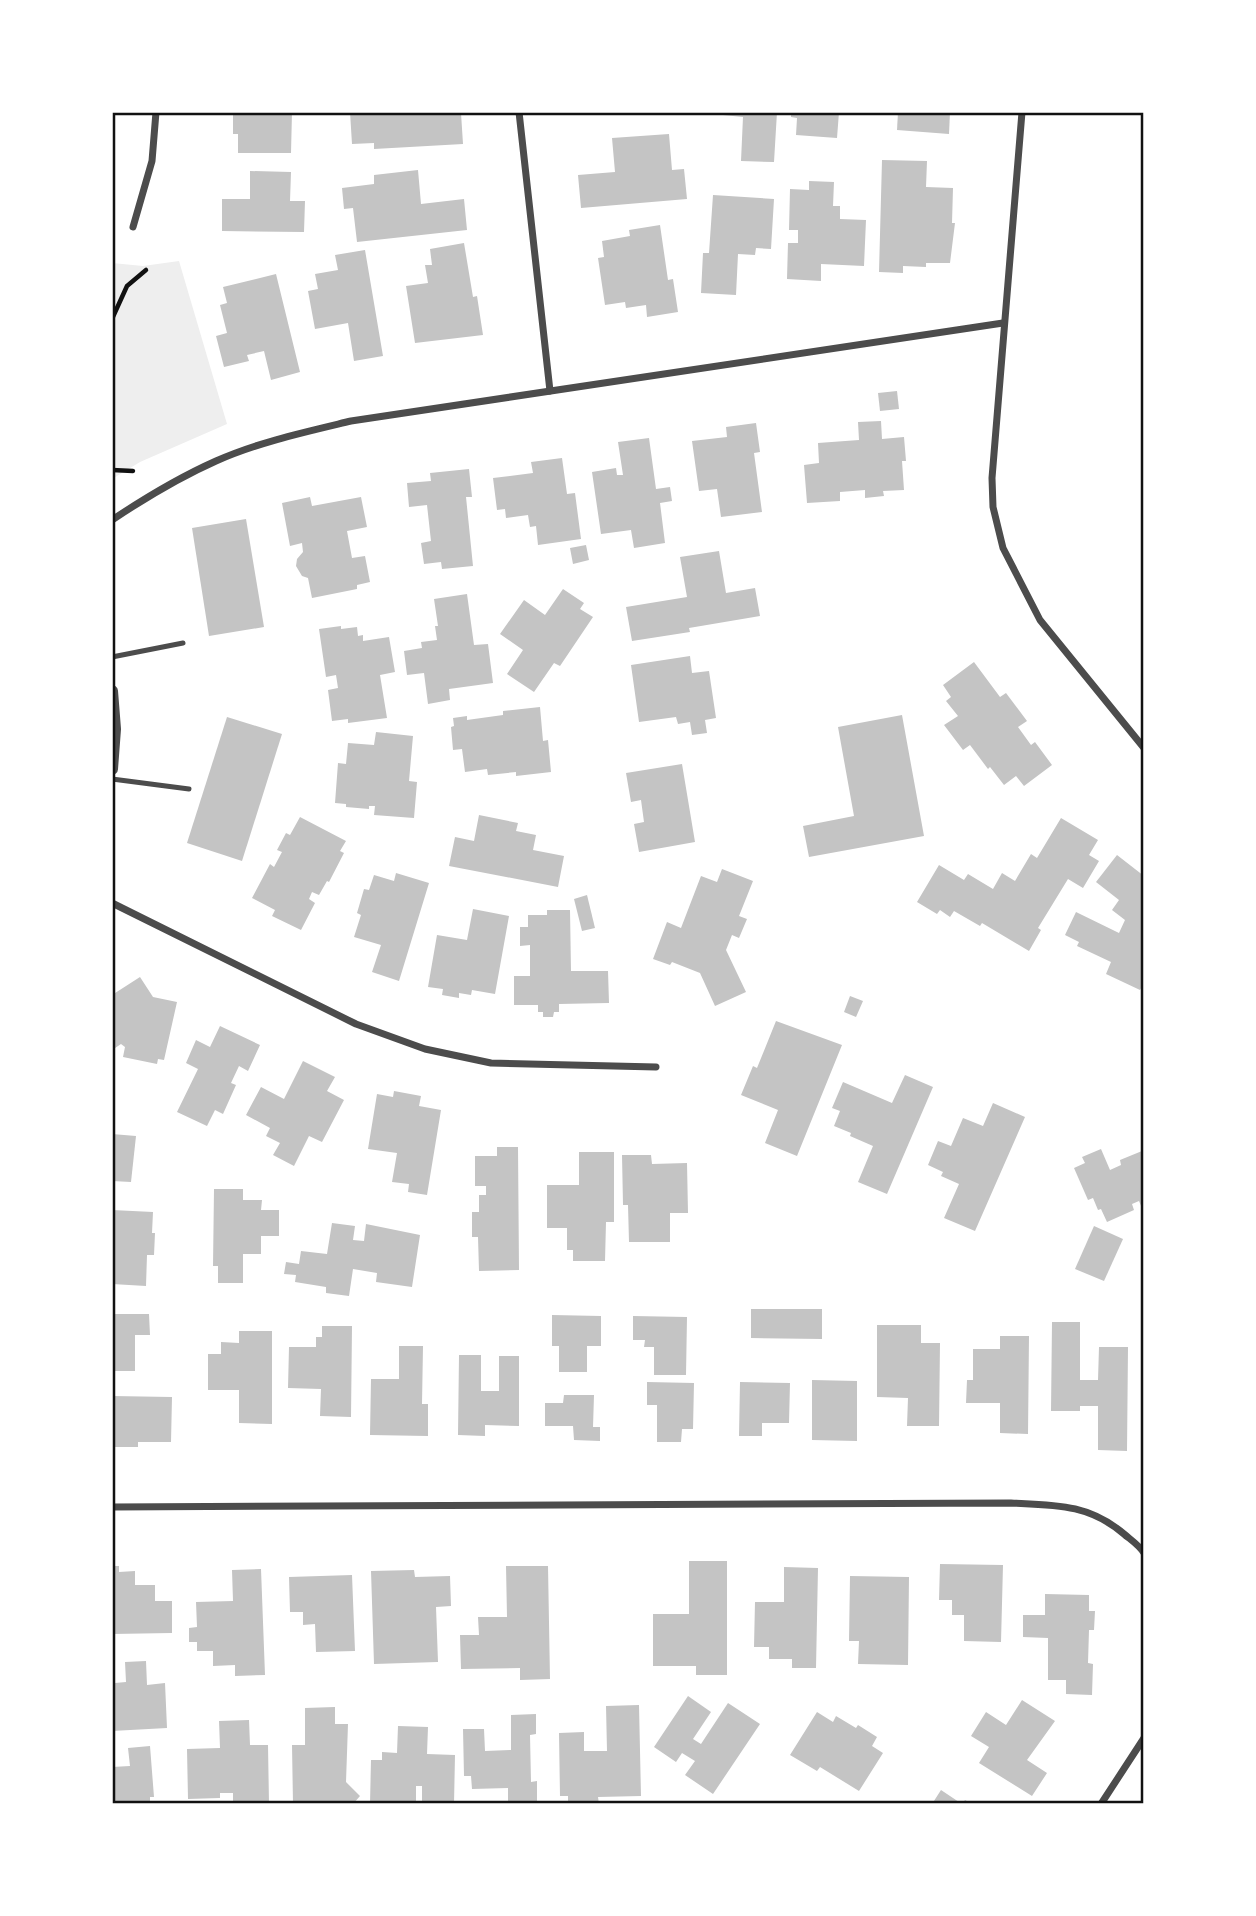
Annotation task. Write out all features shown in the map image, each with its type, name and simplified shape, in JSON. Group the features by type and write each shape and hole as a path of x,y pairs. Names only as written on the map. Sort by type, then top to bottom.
{"street":[{"path":"133,227 152,161 156,112"},
{"path":"519,112 550,391"},
{"path":"1022,112 1003,323 992,478 993,507 1003,548 1040,620 1144,748"},
{"path":"112,520 149,496 215,461 276,439 351,421 1003,323"},
{"path":"112,691 115,729 112,769"},
{"path":"112,903 356,1024 425,1049 491,1063 656,1067"},
{"path":"112,1507 1011,1503 1059,1505 1088,1511 1111,1522 1144,1553"},
{"path":"1101,1804 1144,1738"}],"lane":[{"path":"112,657 183,643"},
{"path":"112,779 189,789"}],"path":[{"path":"112,319 127,286 146,270"},
{"path":"112,470 133,471"}],"shaded area":[{"path":"179,261 227,424 140,462 112,479 112,263 143,266"}],"building":[{"path":"233,112 292,112 291,153 238,153 238,134 233,134"},
{"path":"350,112 461,113 463,144 374,149 374,143 352,144"},
{"path":"724,112 777,112 774,162 741,161 743,117 723,115"},
{"path":"791,112 839,112 837,138 796,135 797,118 791,117"},
{"path":"898,112 950,112 949,134 897,130"},
{"path":"669,134 672,170 684,169 687,199 581,208 578,175 615,172 612,138"},
{"path":"882,160 927,161 926,187 953,188 952,223 955,223 950,263 926,263 926,267 903,266 903,273 879,272"},
{"path":"418,170 421,204 464,199 467,230 357,242 353,208 344,209 342,188 374,184 374,175"},
{"path":"250,171 291,172 290,201 305,201 304,232 222,231 222,199 250,199"},
{"path":"809,181 834,182 833,206 840,206 840,219 866,220 864,266 821,264 821,281 787,279 788,243 798,243 798,230 789,230 790,189 809,190"},
{"path":"713,195 774,199 771,249 756,248 755,255 738,254 736,295 701,293 703,253 709,253"},
{"path":"660,225 668,280 673,279 678,312 647,317 646,305 626,308 625,302 605,305 598,258 604,257 602,241 630,236 629,230"},
{"path":"464,243 473,297 477,296 483,335 415,343 406,286 428,283 425,265 432,265 430,249"},
{"path":"365,250 383,356 354,361 348,323 315,329 308,291 318,289 315,274 338,270 335,255"},
{"path":"276,274 300,372 271,380 264,351 247,355 249,361 224,367 216,336 227,333 220,305 227,303 223,287"},
{"path":"897,391 899,409 880,411 878,393"},
{"path":"881,421 882,439 904,437 904,490 883,491 884,496 865,498 865,490 840,492 840,501 807,503 804,465 819,463 818,443 859,440 858,422"},
{"path":"756,423 760,452 754,453 762,512 721,517 717,489 699,491 692,441 727,437 726,427"},
{"path":"649,438 656,489 670,487 672,501 660,503 665,543 634,548 631,530 601,534 592,472 616,468 617,475 623,475 618,442"},
{"path":"562,458 567,494 575,493 581,539 538,545 536,526 530,527 528,515 506,518 505,509 497,510 493,478 533,473 531,462"},
{"path":"469,469 472,497 466,497 473,566 442,569 441,562 424,564 421,543 431,541 427,505 409,507 407,483 431,481 430,473"},
{"path":"310,497 312,506 361,497 367,527 347,531 352,558 365,556 370,582 357,585 357,589 312,598 308,578 302,576 296,566 297,559 303,552 302,543 290,546 282,503"},
{"path":"246,519 264,627 209,636 192,528"},
{"path":"586,545 589,560 573,564 570,548"},
{"path":"719,551 726,593 755,588 760,616 689,628 690,632 632,641 626,607 687,597 680,557"},
{"path":"563,589 584,603 580,609 593,617 560,666 554,663 534,692 507,674 523,650 500,634 524,600 545,615"},
{"path":"467,594 474,645 488,644 493,683 449,689 450,700 428,704 424,673 407,675 404,651 422,648 421,642 437,640 434,599"},
{"path":"341,626 341,629 357,627 358,636 363,635 363,641 389,637 395,672 380,675 387,718 348,723 348,719 332,721 328,690 338,688 336,675 326,677 319,629"},
{"path":"690,656 692,673 709,671 716,718 705,720 707,733 692,735 690,722 678,724 676,717 639,722 631,665"},
{"path":"974,662 1000,697 1006,693 1027,721 1018,727 1031,745 1035,742 1052,765 1024,786 1016,776 1004,785 970,745 963,750 944,725 958,716 946,701 951,697 943,685"},
{"path":"540,707 543,741 548,740 551,772 516,776 516,772 488,775 487,769 465,772 462,749 453,750 453,718 467,716 467,720 503,715 503,711"},
{"path":"902,715 924,836 809,857 803,826 854,816 838,727"},
{"path":"227,717 282,734 242,861 187,843"},
{"path":"376,732 413,736 409,781 417,782 414,818 374,815 375,806 369,806 369,809 335,803 338,763 346,764 348,743 374,745"},
{"path":"682,764 695,842 639,852 634,824 644,822 641,800 631,802 626,773"},
{"path":"479,815 518,823 516,831 536,835 533,850 564,856 558,887 449,866 455,837 474,841"},
{"path":"300,817 346,841 340,851 344,853 329,882 327,881 319,895 312,892 309,899 315,903 301,930 272,916 275,910 252,898 270,864 274,867 282,852 277,850 286,833 290,835"},
{"path":"1061,818 1098,840 1089,855 1099,861 1083,888 1068,879 1038,928 1041,930 1029,951 982,923 980,926 954,911 950,917 940,910 937,914 917,902 939,865 964,880 968,874 993,889 1002,873 1015,881 1031,854 1037,858"},
{"path":"1117,855 1144,876 1144,983 1140,990 1106,974 1111,962 1077,946 1079,942 1065,935 1076,912 1119,933 1125,920 1112,910 1119,900 1096,882"},
{"path":"722,869 753,881 739,916 747,919 739,938 732,935 726,950 746,992 715,1006 700,973 672,962 670,965 653,959 667,922 681,928 701,876 717,882"},
{"path":"396,873 429,883 399,981 372,972 381,945 354,937 361,915 357,913 364,889 369,890 374,875 394,881"},
{"path":"587,895 595,928 582,931 574,899"},
{"path":"473,909 509,916 495,994 472,990 471,995 459,993 459,998 442,995 443,989 428,987 437,935 467,940"},
{"path":"547,910 570,910 571,971 608,971 609,1003 559,1004 559,1012 554,1012 553,1017 543,1017 543,1012 538,1012 538,1005 514,1005 514,976 530,976 530,945 520,946 520,927 528,927 528,915 547,915"},
{"path":"140,977 153,997 177,1002 164,1060 158,1059 157,1064 123,1057 125,1047 121,1044 112,1050 112,995"},
{"path":"850,996 863,1001 856,1017 844,1012"},
{"path":"776,1021 842,1045 797,1156 765,1143 778,1110 741,1095 753,1066 757,1068"},
{"path":"220,1026 260,1045 248,1071 239,1066 231,1083 236,1085 223,1114 215,1110 207,1126 177,1112 198,1069 186,1063 196,1040 210,1047"},
{"path":"303,1061 335,1077 327,1091 344,1100 322,1142 309,1136 294,1166 273,1155 280,1143 266,1136 270,1128 246,1115 261,1087 284,1099"},
{"path":"905,1075 933,1087 887,1194 858,1182 873,1146 834,1126 840,1111 832,1108 843,1082 892,1103"},
{"path":"394,1091 421,1096 419,1106 441,1110 427,1195 408,1192 409,1184 392,1182 397,1153 368,1149 377,1094 393,1097"},
{"path":"993,1103 1025,1117 975,1231 944,1218 959,1184 941,1176 943,1172 928,1165 938,1141 951,1146 963,1118 983,1126"},
{"path":"112,1134 136,1136 131,1182 112,1181"},
{"path":"497,1147 518,1147 519,1270 479,1271 478,1237 472,1237 472,1212 479,1212 479,1195 486,1195 486,1186 475,1186 475,1156 497,1156"},
{"path":"1101,1149 1110,1170 1121,1165 1120,1160 1142,1151 1144,1213 1139,1201 1132,1204 1134,1210 1107,1222 1093,1198 1088,1200 1074,1168 1085,1163 1082,1157"},
{"path":"579,1152 614,1152 614,1222 606,1222 605,1261 573,1261 573,1250 567,1250 567,1228 547,1228 547,1185 579,1185"},
{"path":"622,1155 651,1155 652,1164 687,1163 688,1213 670,1213 670,1242 629,1242 628,1205 623,1205"},
{"path":"214,1189 243,1189 243,1200 262,1200 261,1210 279,1210 279,1236 261,1236 261,1254 243,1254 243,1283 218,1283 218,1266 213,1266"},
{"path":"112,1210 153,1212 154,1255 147,1255 146,1286 112,1284"},
{"path":"332,1223 355,1226 353,1240 364,1241 366,1224 420,1235 412,1287 376,1282 377,1273 353,1269 349,1296 326,1293 326,1287 295,1282 296,1275 284,1274 286,1262 299,1264 301,1251 327,1254"},
{"path":"1094,1226 1123,1239 1104,1281 1075,1269"},
{"path":"751,1309 822,1309 822,1339 751,1338"},
{"path":"112,1314 149,1314 150,1335 135,1335 135,1371 112,1371"},
{"path":"552,1315 601,1316 601,1346 587,1346 587,1372 559,1372 559,1346 552,1346"},
{"path":"633,1316 687,1317 686,1375 654,1375 654,1347 644,1347 645,1340 633,1340"},
{"path":"1052,1322 1080,1322 1080,1380 1098,1380 1099,1347 1128,1347 1127,1451 1098,1450 1098,1406 1080,1406 1080,1411 1051,1411"},
{"path":"877,1325 921,1325 921,1343 940,1343 939,1426 907,1426 908,1398 877,1397"},
{"path":"322,1326 352,1326 351,1417 320,1416 321,1389 288,1388 289,1347 316,1347 316,1337 322,1337"},
{"path":"239,1331 272,1331 272,1424 239,1423 239,1390 208,1390 208,1354 221,1354 221,1342 239,1343"},
{"path":"1000,1336 1029,1336 1028,1434 1000,1433 1000,1403 966,1403 967,1380 973,1380 973,1349 1000,1349"},
{"path":"399,1346 423,1346 422,1404 428,1404 428,1436 370,1435 371,1379 399,1379"},
{"path":"459,1355 481,1355 481,1391 499,1391 499,1356 519,1356 519,1426 485,1425 485,1436 458,1435"},
{"path":"812,1380 857,1381 857,1441 812,1440"},
{"path":"647,1382 694,1383 693,1429 682,1429 681,1442 657,1442 657,1405 647,1405"},
{"path":"740,1382 790,1383 789,1423 762,1423 762,1436 739,1436"},
{"path":"564,1395 594,1395 593,1427 600,1427 600,1441 574,1440 573,1426 545,1426 545,1403 563,1403"},
{"path":"112,1396 172,1397 171,1442 138,1442 138,1447 112,1447"},
{"path":"689,1561 727,1561 727,1675 696,1675 696,1666 653,1666 653,1614 689,1614"},
{"path":"940,1564 1003,1565 1001,1642 964,1641 964,1615 952,1615 952,1600 939,1600"},
{"path":"112,1566 119,1566 119,1572 135,1571 135,1585 155,1585 155,1601 172,1601 172,1633 112,1634"},
{"path":"506,1566 548,1566 550,1679 520,1680 520,1668 461,1669 460,1635 479,1635 478,1617 507,1617"},
{"path":"784,1567 818,1568 816,1668 792,1668 792,1659 769,1659 769,1647 754,1647 755,1602 784,1602"},
{"path":"261,1569 265,1675 235,1676 235,1665 213,1666 213,1651 197,1651 197,1642 189,1642 189,1628 197,1627 196,1602 233,1601 232,1570"},
{"path":"414,1570 415,1577 450,1576 451,1606 436,1607 438,1662 374,1664 371,1571"},
{"path":"352,1575 355,1651 316,1652 315,1624 303,1625 303,1612 290,1612 289,1577"},
{"path":"850,1576 909,1577 908,1665 858,1664 859,1641 849,1641"},
{"path":"1045,1594 1089,1595 1089,1611 1095,1611 1094,1630 1089,1630 1088,1663 1093,1664 1092,1695 1066,1694 1066,1680 1048,1680 1048,1638 1023,1637 1023,1615 1045,1615"},
{"path":"146,1661 147,1685 165,1683 167,1728 112,1731 112,1674 115,1683 126,1682 125,1662"},
{"path":"688,1696 711,1712 693,1739 701,1744 728,1703 760,1724 713,1794 685,1775 695,1761 682,1753 676,1762 654,1747"},
{"path":"1022,1700 1055,1721 1027,1760 1047,1773 1032,1796 979,1763 989,1747 971,1736 986,1712 1006,1725"},
{"path":"639,1705 641,1796 598,1797 599,1804 568,1804 568,1796 560,1796 559,1733 584,1732 584,1751 607,1751 606,1706"},
{"path":"335,1707 335,1724 348,1724 346,1782 360,1796 353,1804 293,1804 292,1745 305,1745 305,1708"},
{"path":"817,1712 833,1722 836,1716 856,1728 858,1725 877,1737 872,1746 883,1753 859,1791 820,1767 817,1771 790,1755"},
{"path":"536,1714 536,1734 530,1735 531,1782 537,1781 537,1804 508,1804 508,1788 472,1789 471,1776 464,1776 463,1729 484,1729 485,1751 511,1750 511,1715"},
{"path":"249,1720 250,1745 268,1745 269,1804 233,1804 233,1793 220,1793 220,1798 188,1799 187,1749 220,1748 219,1721"},
{"path":"398,1726 428,1727 427,1754 455,1755 454,1804 422,1804 422,1786 416,1786 416,1804 370,1804 371,1760 382,1760 382,1752 397,1753"},
{"path":"150,1746 154,1797 150,1797 150,1804 112,1804 112,1767 130,1766 128,1748"},
{"path":"941,1790 962,1804 932,1804"}]}
